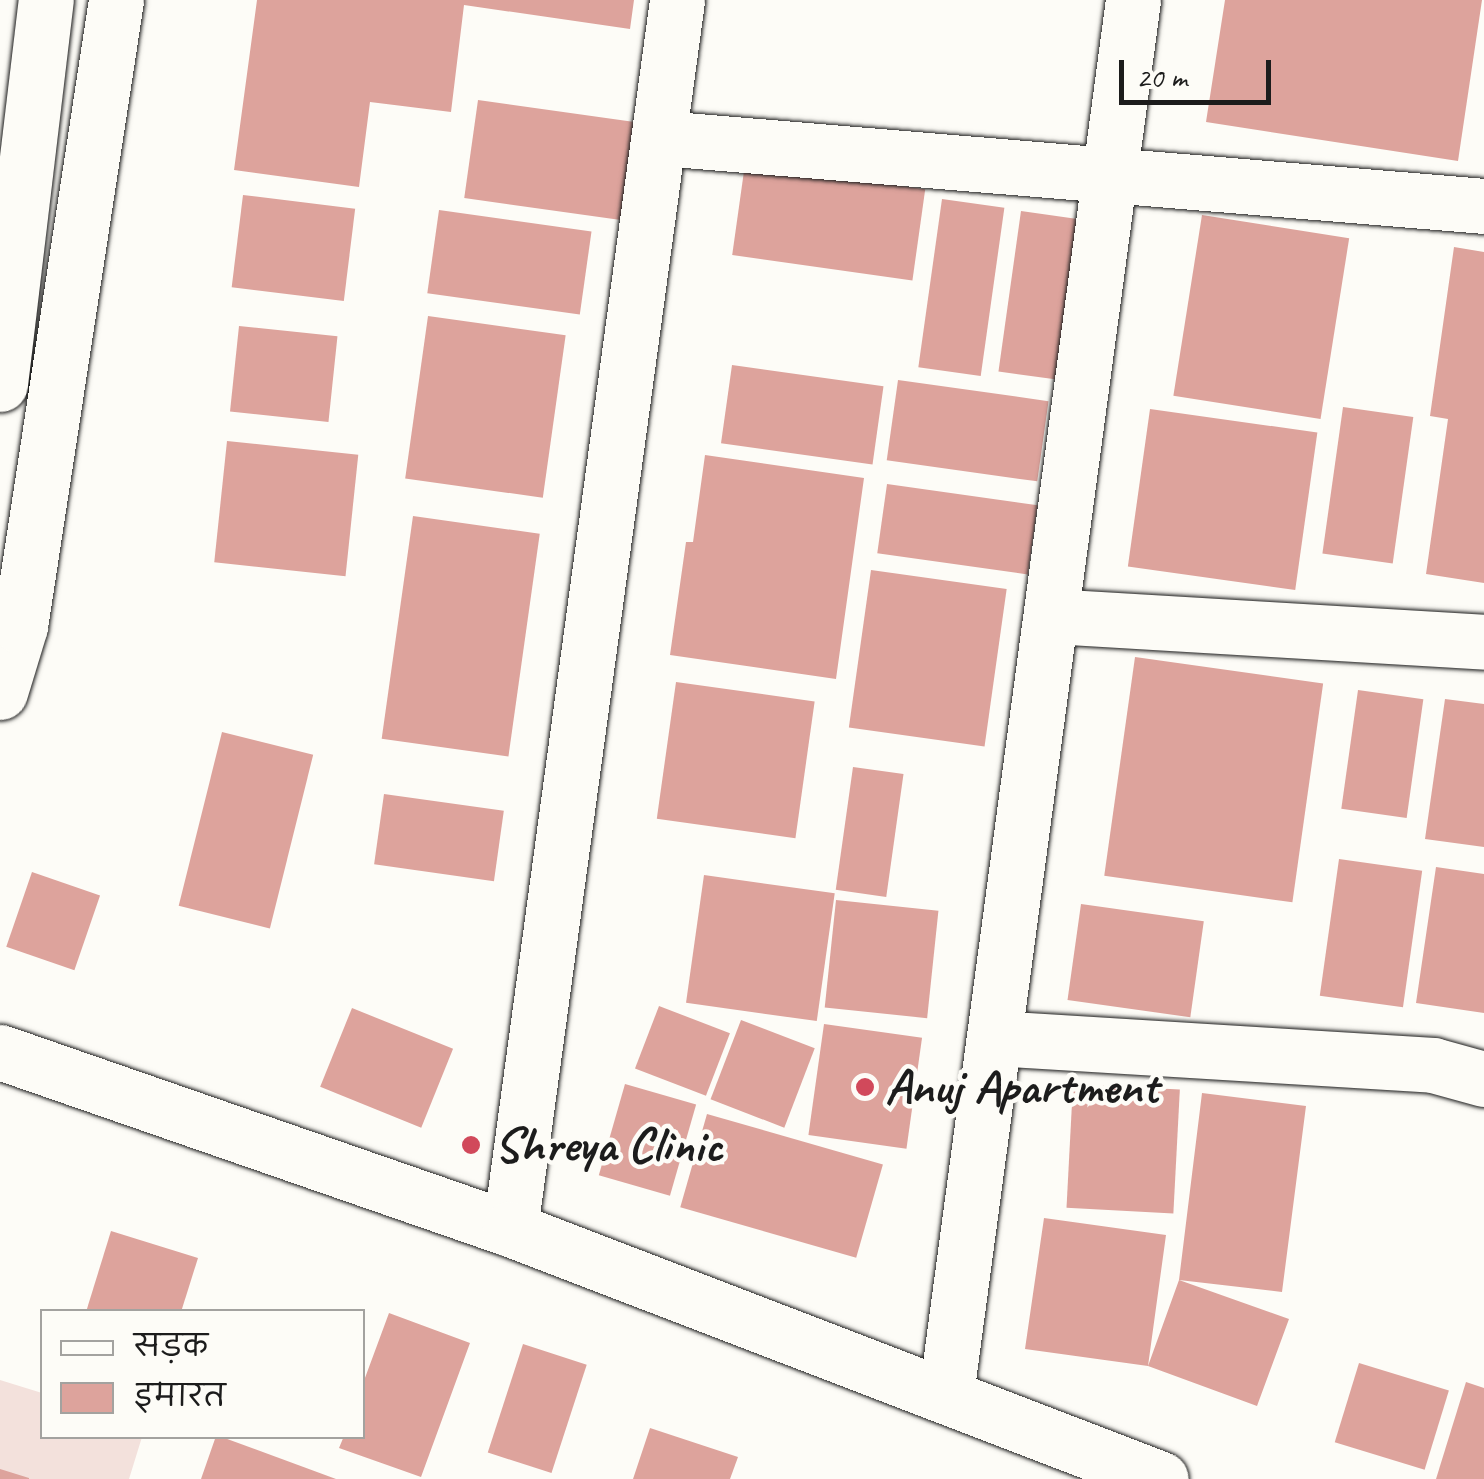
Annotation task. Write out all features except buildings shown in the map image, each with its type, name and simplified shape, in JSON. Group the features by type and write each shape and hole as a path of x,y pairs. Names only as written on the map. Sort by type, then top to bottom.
{"street":[{"path":"0,384 46,0"},
{"path":"0,692 20,626 116,0"},
{"path":"510,1229 677,0"},
{"path":"946,1394 1133,0"},
{"path":"660,138 1484,206"},
{"path":"1051,616 1484,642"},
{"path":"994,1038 1433,1064 1484,1079"},
{"path":"0,1052 510,1229 1162,1479"}],"shaded area":[{"path":"0,1380 40,1392 40,1439 141,1439 129,1479 26,1479 0,1471"}],"place":[{"name":"Anuj Apartment","path":"865,1087"},
{"name":"Shreya Clinic","path":"471,1145"}]}
